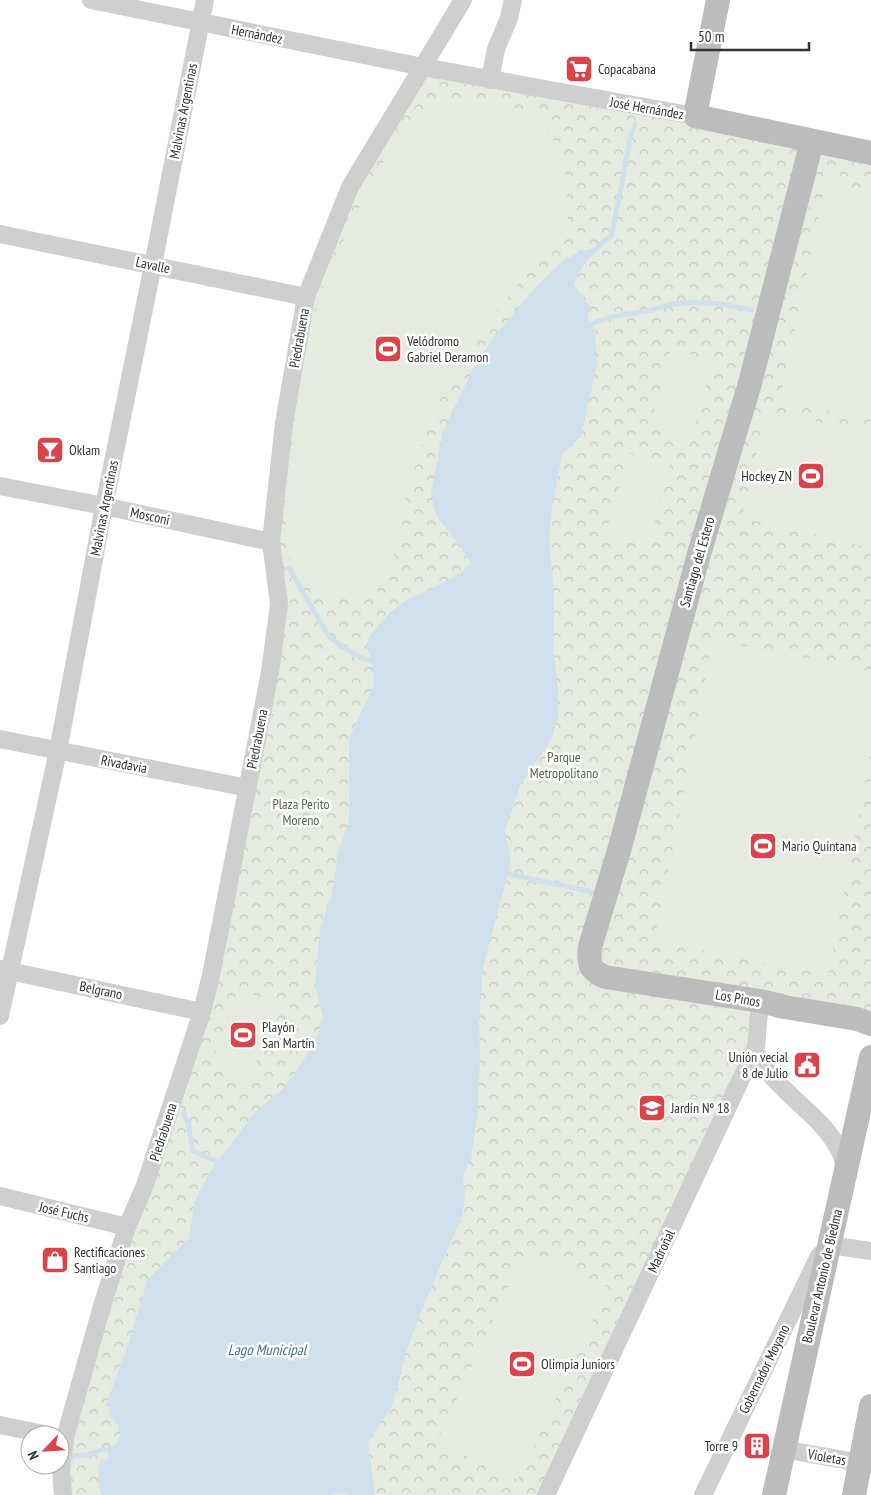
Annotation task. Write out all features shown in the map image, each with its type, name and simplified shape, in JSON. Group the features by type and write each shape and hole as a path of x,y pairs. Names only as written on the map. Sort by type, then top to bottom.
{"street":[{"name":"Hernández","path":"91,0 423,67"},
{"name":"Malvinas Argentinas","path":"0,1016 4,970 58,751 104,506 204,0"},
{"name":"Piedrabuena","path":"62,1425 128,1227 145,1185 202,1012 211,975 270,672 279,604 271,542 284,423 306,297 350,187 463,0"},
{"path":"490,80 496,49 509,18 513,0"},
{"path":"695,116 718,0"},
{"name":"José Hernández","path":"423,67 695,116 871,153"},
{"name":"Santiago del Estero","path":"605,977 591,968 589,962 590,947 620,847 699,554 750,383 812,141"},
{"name":"Lavalle","path":"0,234 306,297"},
{"name":"Mosconi","path":"0,486 271,542"},
{"name":"Rivadavia","path":"0,740 248,788"},
{"name":"Belgrano","path":"4,970 202,1012"},
{"name":"Los Pinos","path":"605,977 857,1019 871,1024"},
{"name":"Madroñal","path":"546,1495 755,1052 760,1002"},
{"path":"755,1052 765,1068 780,1085 834,1140 841,1152 846,1172"},
{"name":"Boulevar Antonio de Biedma","path":"774,1495 871,1057"},
{"name":"José Fuchs","path":"0,1196 128,1227"},
{"path":"830,1245 871,1251"},
{"name":"Gobernador Moyano","path":"703,1495 819,1256 830,1245"},
{"path":"854,1495 866,1464 871,1406"},
{"path":"0,1425 20,1429"},
{"name":"Violetas","path":"783,1449 866,1464"},
{"name":"Piedrabuena","path":"61,1475 63,1495"}],"green space":[{"name":"Parque Metropolitano","path":"423,67 871,153 871,1024 760,1002 756,1047 546,1495 63,1495 64,1475 70,1475 69,1425 202,1012 270,672 271,542 306,297 350,187"},
{"name":"Velódromo Gabriel Deramon","path":"460,98 539,114 561,155 566,170 565,185 569,210 567,222 486,324 443,393 427,431 405,501 391,570 375,591 347,597 338,596 316,589 302,577 292,562 286,545 285,515 291,456 297,403 309,332 325,280 362,202 397,140 412,121 427,108"},
{"path":"826,182 871,192 871,420 780,400"},
{"path":"671,349 713,361 691,440 649,428"},
{"name":"Hockey ZN","path":"766,410 871,434 871,548 742,518"},
{"path":"628,453 670,464 648,546 606,535"},
{"name":"Mario Quintana","path":"713,640 871,671 871,751 828,975 655,941"},
{"name":"Playón San Martín","path":"238,989 277,1003 249,1082 210,1068"},
{"name":"Olimpia Juniors","path":"526,1249 608,1287 518,1480 437,1442"}],"water":[{"name":"Lago Municipal","path":"598,246 598,251 590,257 580,270 574,285 591,308 587,317 595,331 597,365 581,437 562,454 552,509 549,540 554,595 553,649 558,686 558,718 550,742 520,785 505,831 511,862 483,967 479,1021 478,1111 471,1159 463,1175 465,1200 462,1216 409,1343 392,1406 368,1442 375,1495 339,1493 331,1495 101,1495 98,1480 100,1460 108,1459 108,1452 104,1449 115,1445 120,1436 118,1426 108,1414 110,1407 105,1407 125,1354 148,1279 189,1238 195,1201 209,1173 257,1110 283,1089 300,1066 316,1039 323,1016 315,986 320,929 332,894 338,854 349,820 349,738 374,685 372,661 366,647 369,637 389,613 407,600 463,571 471,563 438,518 434,508 431,493 443,431 474,367 494,337 533,290 564,260"}],"waterway":[{"path":"598,246 612,235 630,139 635,124"},
{"path":"591,324 612,317 648,311 667,305 693,302 712,303 751,310"},
{"path":"289,568 328,635 348,651 372,661"},
{"path":"508,874 589,891"},
{"path":"183,1112 188,1123 193,1151 218,1162"},
{"path":"70,1455 87,1455 104,1449"}],"place":[{"name":"Copacabana","path":"579,69"},
{"name":"Velódromo Gabriel Deramon","path":"388,349"},
{"name":"Oklam","path":"50,450"},
{"name":"Hockey ZN","path":"811,476"},
{"name":"Mario Quintana","path":"763,846"},
{"name":"Playón San Martín","path":"243,1035"},
{"name":"Unión vecial 8 de Julio","path":"807,1065"},
{"name":"Jardín Nº 18","path":"652,1108"},
{"name":"Rectificaciones Santiago","path":"55,1260"},
{"name":"Olimpia Juniors","path":"522,1364"},
{"name":"Torre 9","path":"757,1446"}],"park label":[{"name":"Plaza Perito Moreno","path":"301,812"}]}
